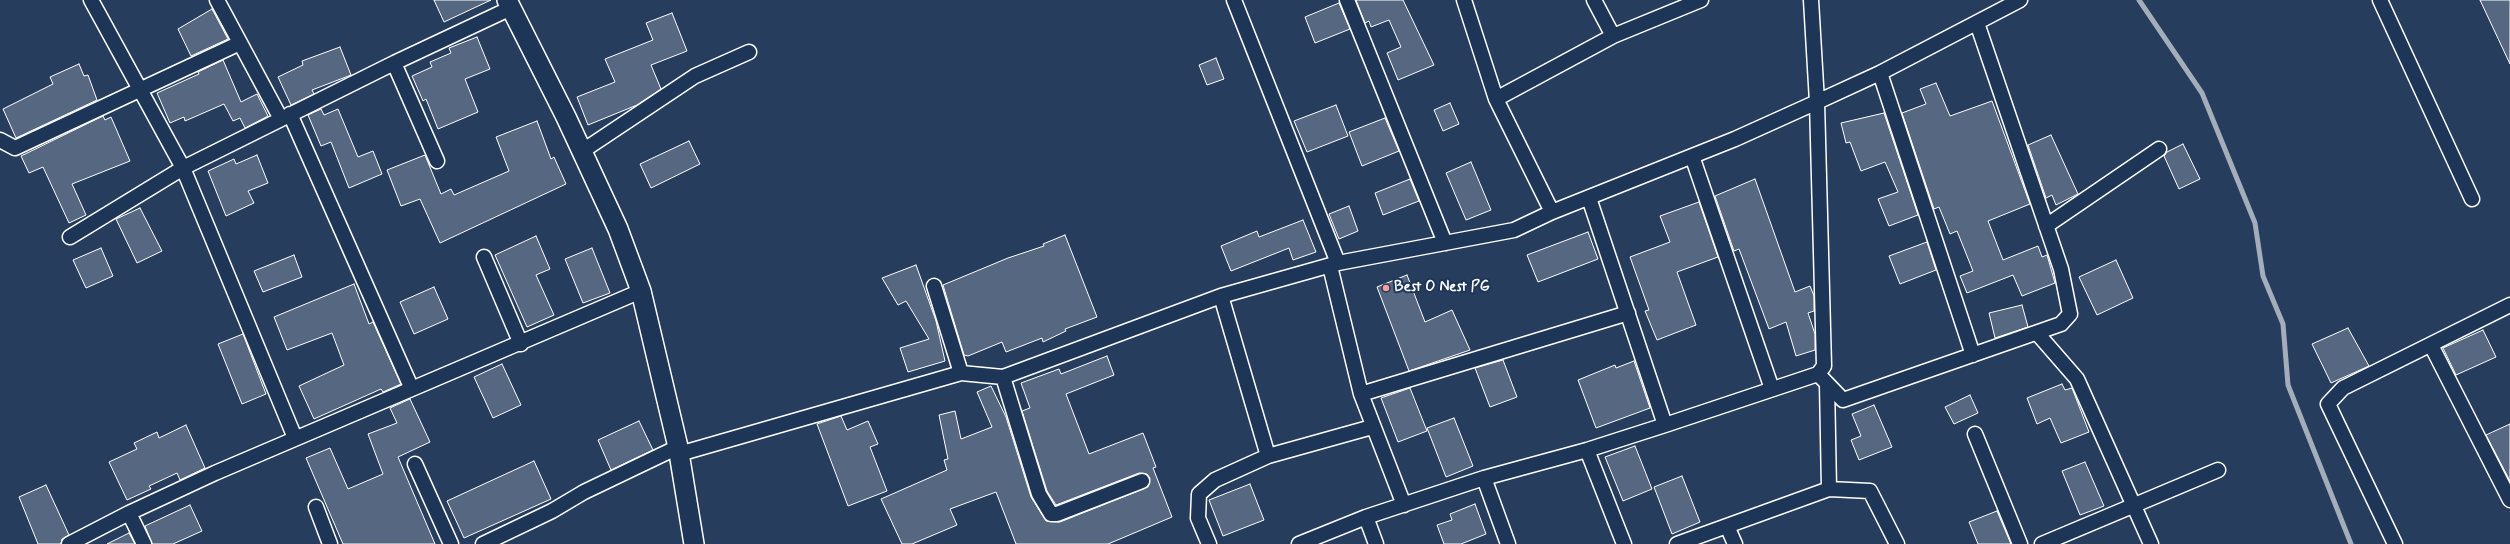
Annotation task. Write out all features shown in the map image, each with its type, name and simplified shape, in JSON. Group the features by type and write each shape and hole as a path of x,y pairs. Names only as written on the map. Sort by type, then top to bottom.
{"main road":[{"path":"509,4 566,117 618,229 641,291 678,451 694,544"}],"street":[{"path":"91,0 141,88 183,168 295,438"},
{"path":"217,0 240,43 286,116 411,387"},
{"path":"1234,0 1334,265 1361,394 1372,427 1404,505"},
{"path":"1347,0 1445,243"},
{"path":"1464,0 1496,99 1552,212"},
{"path":"1594,0 1613,36"},
{"path":"1496,99 1613,36 1701,0"},
{"path":"1811,0 1816,102 1824,366 1823,379 1829,489"},
{"path":"483,544 552,511 584,492 678,451 961,373 1003,377 1221,296 1334,265 1514,230 1552,212 1692,156 1880,73 2020,0"},
{"path":"2380,0 2472,199"},
{"path":"70,236 183,168 509,4"},
{"path":"1823,379 1843,400 2061,324 2070,314 2061,269 1977,23"},
{"path":"0,140 15,148 240,43"},
{"path":"581,152 695,76 749,52"},
{"path":"394,63 437,161"},
{"path":"1880,73 1973,355"},
{"path":"2046,226 2159,149"},
{"path":"1692,156 1772,389"},
{"path":"1589,198 1665,425"},
{"path":"484,257 521,344"},
{"path":"934,286 961,373"},
{"path":"69,544 129,513 295,438 411,387 521,344 641,291"},
{"path":"1221,296 1268,456"},
{"path":"2395,544 2328,404 2343,388 2510,305"},
{"path":"1361,394 1628,314"},
{"path":"2037,332 2077,379 2151,544"},
{"path":"2431,345 2510,500"},
{"path":"1003,377 1039,494 1051,514 1057,514 1142,481"},
{"path":"1299,544 1366,517 1484,478 1587,450 1772,389 1823,379"},
{"path":"1210,544 1198,518 1199,494 1215,480 1268,456 1372,427"},
{"path":"1975,434 2020,544"},
{"path":"1587,450 1624,544"},
{"path":"415,464 451,544"},
{"path":"2042,544 2218,470"},
{"path":"1484,478 1508,544"},
{"path":"1677,544 1829,489 1870,491 1897,544"},
{"path":"316,507 330,544"},
{"path":"129,513 144,544"},
{"path":"1366,517 1376,544"},
{"path":"1728,526 1735,544"}],"building":[{"path":"434,0 491,0 444,22"},
{"path":"1356,0 1403,0 1434,65 1398,80 1387,53 1401,47 1389,20 1371,27 1369,21 1365,23"},
{"path":"2480,0 2510,0 2510,64"},
{"path":"1339,3 1350,29 1315,43 1305,17"},
{"path":"212,9 228,39 191,56 178,29"},
{"path":"672,13 687,51 651,65 661,89 637,105 588,125 577,97 615,82 605,59 653,40 646,23"},
{"path":"477,37 490,69 465,79 478,112 438,129 426,99 423,101 412,76 432,67 430,62 451,53 449,48"},
{"path":"340,47 351,75 312,90 314,94 291,105 278,77 303,65 302,61"},
{"path":"1216,58 1224,79 1207,85 1199,65"},
{"path":"223,60 241,102 257,94 268,116 245,128 240,118 233,121 224,104 185,121 184,117 170,123 157,93 199,74 198,72"},
{"path":"79,64 84,76 88,75 97,100 16,138 3,109 53,84 50,77"},
{"path":"1936,83 1950,116 1992,101 2030,204 1988,221 2003,260 2038,246 2042,257 2047,255 2055,283 2022,296 2013,275 1967,293 1960,276 1973,271 1957,231 1950,234 1939,207 1934,209 1902,113 1926,104 1920,89"},
{"path":"1450,103 1459,124 1443,131 1434,110"},
{"path":"1336,105 1348,136 1307,152 1294,121"},
{"path":"321,109 324,115 338,109 358,157 373,151 382,174 349,188 331,142 321,146 308,115"},
{"path":"1884,113 1918,215 1889,226 1878,199 1898,192 1885,162 1861,171 1850,142 1846,143 1841,123"},
{"path":"103,116 105,120 111,117 130,161 72,184 86,215 69,223 43,167 29,173 21,156"},
{"path":"1385,118 1399,151 1362,166 1349,132"},
{"path":"537,121 551,159 554,157 566,184 440,243 420,199 401,206 387,170 425,155 441,194 451,189 454,195 509,171 496,137"},
{"path":"2051,135 2078,194 2056,205 2052,195 2046,198 2028,145"},
{"path":"689,141 700,164 651,188 640,164"},
{"path":"2183,144 2200,179 2179,189 2164,156 2167,152"},
{"path":"257,155 268,183 248,191 254,203 226,216 208,171 234,159 236,164"},
{"path":"1471,162 1491,210 1466,220 1446,173"},
{"path":"1410,179 1419,201 1383,215 1375,193"},
{"path":"1755,179 1795,292 1810,286 1814,296 1814,311 1808,313 1815,334 1815,350 1796,356 1786,322 1769,329 1739,249 1734,251 1715,196"},
{"path":"1699,202 1718,257 1677,272 1696,325 1657,340 1645,311 1649,310 1630,257 1670,242 1660,216"},
{"path":"1349,206 1358,231 1339,239 1329,214"},
{"path":"140,208 162,251 137,263 116,219"},
{"path":"1303,220 1316,252 1293,260 1289,248 1231,271 1221,246 1257,231 1259,237"},
{"path":"1588,232 1598,259 1538,282 1527,255"},
{"path":"1065,235 1097,317 1065,329 1066,331 1043,342 1042,338 1006,352 1002,342 968,356 964,355 943,285 1008,258 1044,246 1043,244"},
{"path":"536,236 550,269 536,275 554,315 527,327 495,255"},
{"path":"1927,242 1936,270 1900,284 1889,256"},
{"path":"101,248 113,276 86,288 73,260"},
{"path":"592,248 610,293 583,303 565,259"},
{"path":"294,255 302,277 263,292 254,271"},
{"path":"2116,260 2133,298 2097,315 2079,277"},
{"path":"916,265 936,321 945,361 908,372 900,348 929,339 906,301 898,305 882,278"},
{"path":"1407,275 1425,322 1452,310 1470,350 1409,371 1377,287"},
{"path":"354,284 369,324 373,322 401,384 383,392 381,389 314,419 299,386 344,365 332,333 287,350 274,317"},
{"path":"434,287 448,319 414,334 400,302"},
{"path":"2022,305 2028,327 1995,338 1989,313"},
{"path":"2348,328 2369,366 2331,383 2312,344"},
{"path":"2483,330 2496,357 2456,375 2443,348"},
{"path":"243,334 266,394 242,404 218,344"},
{"path":"1107,356 1114,375 1066,394 1089,454 1143,433 1156,467 1153,468 1172,517 1108,544 1016,544 996,492 950,509 957,525 912,544 902,544 881,499 947,470 944,460 948,459 939,415 955,411 961,439 992,427 977,392 991,386 1006,417 1031,497 1046,521 1060,522 1148,487 1150,478 1147,474 1139,473 1056,505 1047,491 1022,411 1030,408 1021,383 1059,369 1061,374"},
{"path":"1503,360 1517,397 1490,407 1475,368"},
{"path":"1634,361 1650,408 1596,428 1578,380 1615,365 1616,368"},
{"path":"502,364 521,405 493,418 474,377"},
{"path":"2062,384 2065,390 2072,388 2089,432 2061,443 2050,418 2037,424 2027,398"},
{"path":"1410,388 1427,431 1398,442 1381,398"},
{"path":"1970,395 1978,413 1954,424 1945,407"},
{"path":"410,399 430,442 398,457 435,544 343,544 306,458 330,448 348,489 383,474 368,434 397,423 390,408"},
{"path":"1874,405 1892,447 1859,460 1851,440 1861,436 1852,414"},
{"path":"841,416 847,430 868,421 878,444 870,447 887,491 848,506 817,424"},
{"path":"1454,418 1473,466 1446,477 1427,428"},
{"path":"639,421 653,450 611,470 598,440"},
{"path":"2510,424 2510,481 2486,435"},
{"path":"186,425 205,468 180,480 177,473 149,486 151,489 127,500 109,462 137,449 134,443 157,432 159,438"},
{"path":"1635,446 1652,489 1623,501 1605,457"},
{"path":"534,461 551,499 464,538 447,501"},
{"path":"2085,462 2104,506 2080,515 2062,471"},
{"path":"1682,476 1700,522 1672,534 1654,487"},
{"path":"1250,484 1264,520 1223,536 1209,500"},
{"path":"46,485 69,535 62,539 61,544 38,544 19,497"},
{"path":"1475,504 1486,534 1461,544 1444,544 1437,525 1452,520 1450,514"},
{"path":"190,505 202,531 173,544 152,544 145,526"},
{"path":"1997,511 2011,544 1978,544 1969,522"},
{"path":"129,533 135,544 107,544"}],"waterway":[{"path":"2139,0 2202,93 2255,223 2263,276 2283,324 2288,385 2351,544"}],"place":[{"name":"Best O Nest PG","path":"1386,288"}]}
